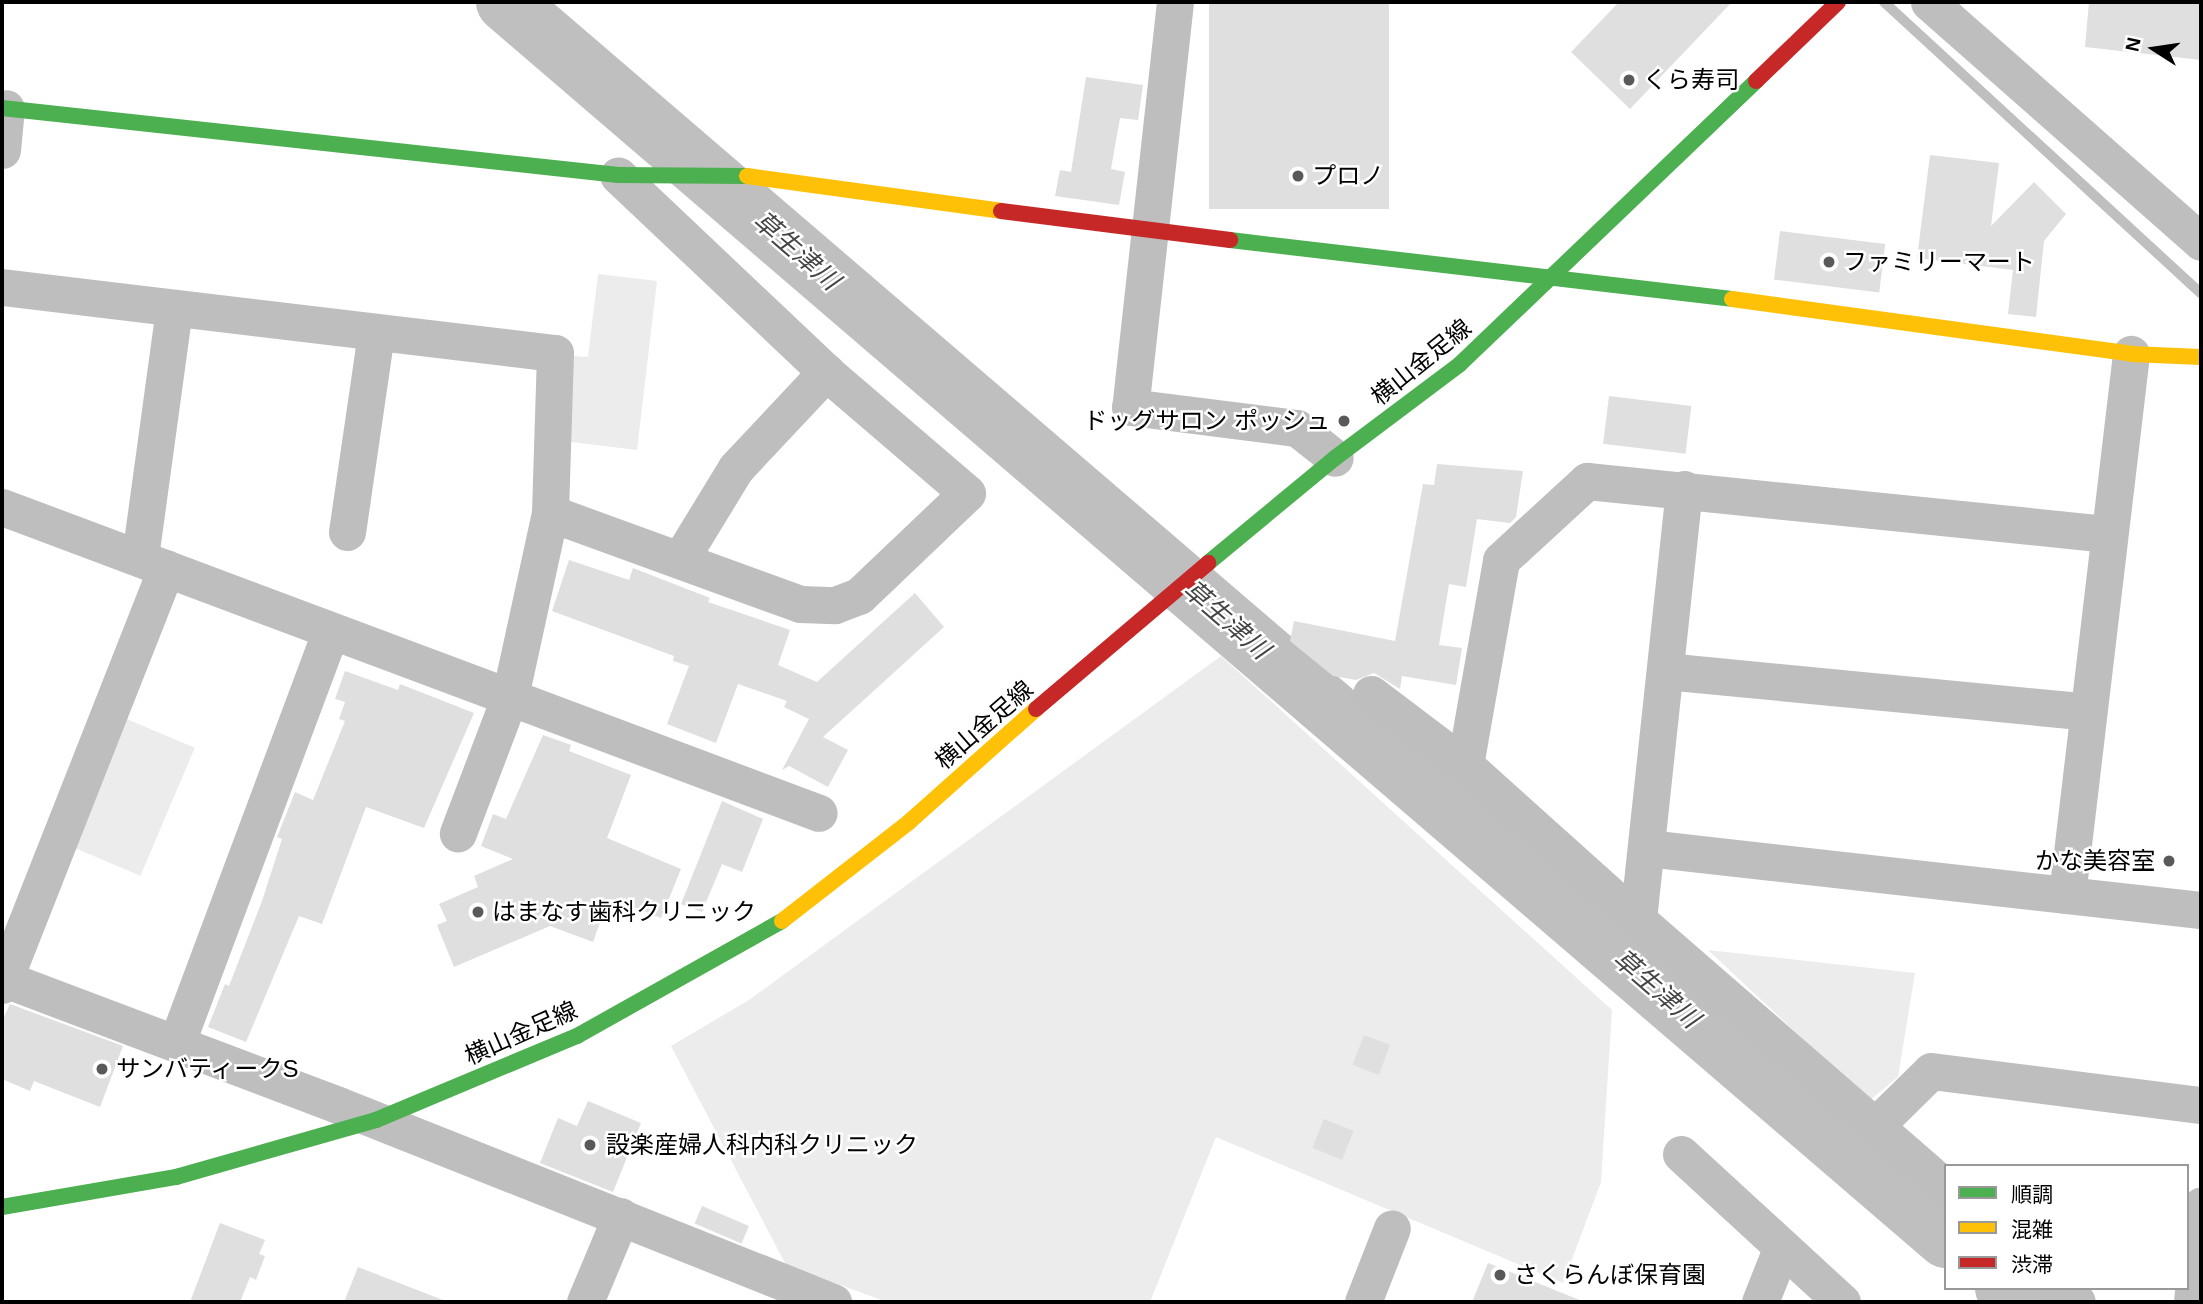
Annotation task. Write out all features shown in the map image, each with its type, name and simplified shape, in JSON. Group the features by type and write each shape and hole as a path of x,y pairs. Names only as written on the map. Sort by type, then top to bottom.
{"street":[{"path":"1175,2 1130,407 1297,428 1335,458"},
{"name":"横山金足線","path":"2,1207 176,1177 376,1120 577,1036 772,929 909,822 1113,641 1335,458 1460,365 1838,2"},
{"path":"1929,2 2201,242"},
{"path":"2,150 4,108 618,175 663,172 729,174 1149,231 1555,275 2131,354 2201,358"},
{"path":"550,513 681,558 800,604 835,605 859,596 967,493 826,372 618,175"},
{"path":"2,287 555,354 550,513 510,696 458,833"},
{"path":"174,308 153,563 2,981 177,1042 833,1302"},
{"path":"347,533 376,332"},
{"path":"2067,895 2131,354"},
{"path":"681,558 736,468 826,372"},
{"path":"1465,765 1501,561 1587,481 2108,534"},
{"path":"1638,920 1684,489"},
{"path":"2,508 819,813"},
{"path":"177,1042 330,632"},
{"path":"1665,671 2088,712"},
{"path":"1371,694 1465,765 1638,920 1944,1186"},
{"path":"1647,848 2201,910"},
{"path":"1875,1126 1931,1071 2201,1105"},
{"path":"1681,1154 1781,1249 1842,1302"},
{"path":"2192,1302 2201,1205"},
{"path":"585,1302 621,1216"},
{"path":"1363,1302 1392,1228"},
{"path":"1760,1302 1781,1249"},
{"path":"2063,1290 2077,1302"}],"shaded area":[{"path":"598,274 657,281 637,450 563,441 574,356 588,357"},
{"path":"1221,656 1612,1010 1601,1182 1563,1283 1216,1137 1150,1302 887,1302 786,1265 671,1046 749,1000"},
{"path":"122,717 195,748 140,876 68,845"},
{"path":"1708,950 1915,973 1898,1077 1869,1101"}],"building":[{"path":"1209,2 1389,2 1389,209 1209,209"},
{"name":"くら寿司","path":"1619,2 1732,2 1630,109 1571,52"},
{"path":"2089,2 2201,2 2201,60 2085,47"},
{"path":"1086,77 1143,85 1138,120 1120,118 1111,169 1125,172 1119,205 1055,196 1060,170 1071,172"},
{"path":"1930,155 1999,163 1991,226 2034,182 2066,214 2044,241 2036,317 2008,314 2013,270 1917,258"},
{"name":"ファミリーマート","path":"1780,231 1885,244 1879,293 1774,280"},
{"path":"1609,396 1691,406 1686,454 1603,444"},
{"path":"1437,464 1523,471 1516,517 1510,523 1477,519 1466,587 1449,584 1439,645 1462,648 1456,685 1402,676 1400,689 1374,673 1356,680 1333,676 1290,641 1294,621 1395,641 1423,484 1434,485"},
{"path":"569,560 629,580 633,568 710,598 708,602 790,630 778,665 817,682 915,593 944,627 823,737 848,750 828,787 789,766 782,770 809,719 784,707 787,701 738,684 716,743 667,724 689,666 673,661 674,656 552,611"},
{"path":"345,671 398,690 400,684 474,713 424,828 366,807 322,924 299,916 246,1042 208,1027 225,984 229,986 262,901 282,839 277,837 295,792 313,800 345,721 339,719 345,702 335,699"},
{"path":"543,735 571,745 569,751 631,775 607,838 681,869 661,918 616,900 614,906 607,903 593,942 550,926 454,967 437,925 447,921 439,904 478,887 474,876 513,859 481,846 493,814 506,819"},
{"path":"722,801 763,819 742,872 722,864 702,912 681,904"},
{"path":"10,1004 123,1046 100,1107 34,1081 30,1091 2,1079 2,1021"},
{"path":"1364,1035 1390,1045 1379,1075 1353,1065"},
{"name":"設楽産婦人科内科クリニック","path":"588,1101 641,1123 613,1192 540,1163 558,1118 577,1126"},
{"path":"1324,1119 1354,1131 1342,1160 1312,1148"},
{"path":"702,1206 749,1226 742,1243 695,1223"},
{"path":"220,1223 265,1240 259,1254 265,1256 256,1280 250,1277 240,1302 190,1302"},
{"name":"さくらんぼ保育園","path":"1488,1263 1582,1301 1582,1302 1472,1302"},
{"path":"358,1267 443,1300 443,1302 344,1302"}],"waterway":[{"name":"草生津川","path":"506,2 1944,1236"},
{"path":"1884,2 2201,293"},
{"name":"草生津川","path":"2007,1290 2022,1302"}],"traffic: fast":[{"path":"1208,563 1335,458 1460,364 1756,81"},
{"path":"2,108 618,175 747,176"},
{"path":"1230,240 1732,299"},
{"path":"2,1207 176,1177 376,1120 577,1036 782,921"}],"traffic: slow":[{"path":"747,176 1001,211"},
{"path":"1732,299 2131,354 2201,357"},
{"path":"782,921 909,822 1036,709"}],"traffic: jam":[{"path":"1756,81 1838,2"},
{"path":"1001,211 1230,240"},
{"path":"1036,709 1208,563"}],"place":[{"name":"くら寿司","path":"1629,80"},
{"name":"プロノ","path":"1298,176"},
{"name":"ファミリーマート","path":"1829,262"},
{"name":"ドッグサロン ポッシュ","path":"1344,421"},
{"name":"かな美容室","path":"2169,861"},
{"name":"はまなす歯科クリニック","path":"478,912"},
{"name":"サンバティークS","path":"102,1069"},
{"name":"設楽産婦人科内科クリニック","path":"590,1145"},
{"name":"さくらんぼ保育園","path":"1500,1275"}]}
